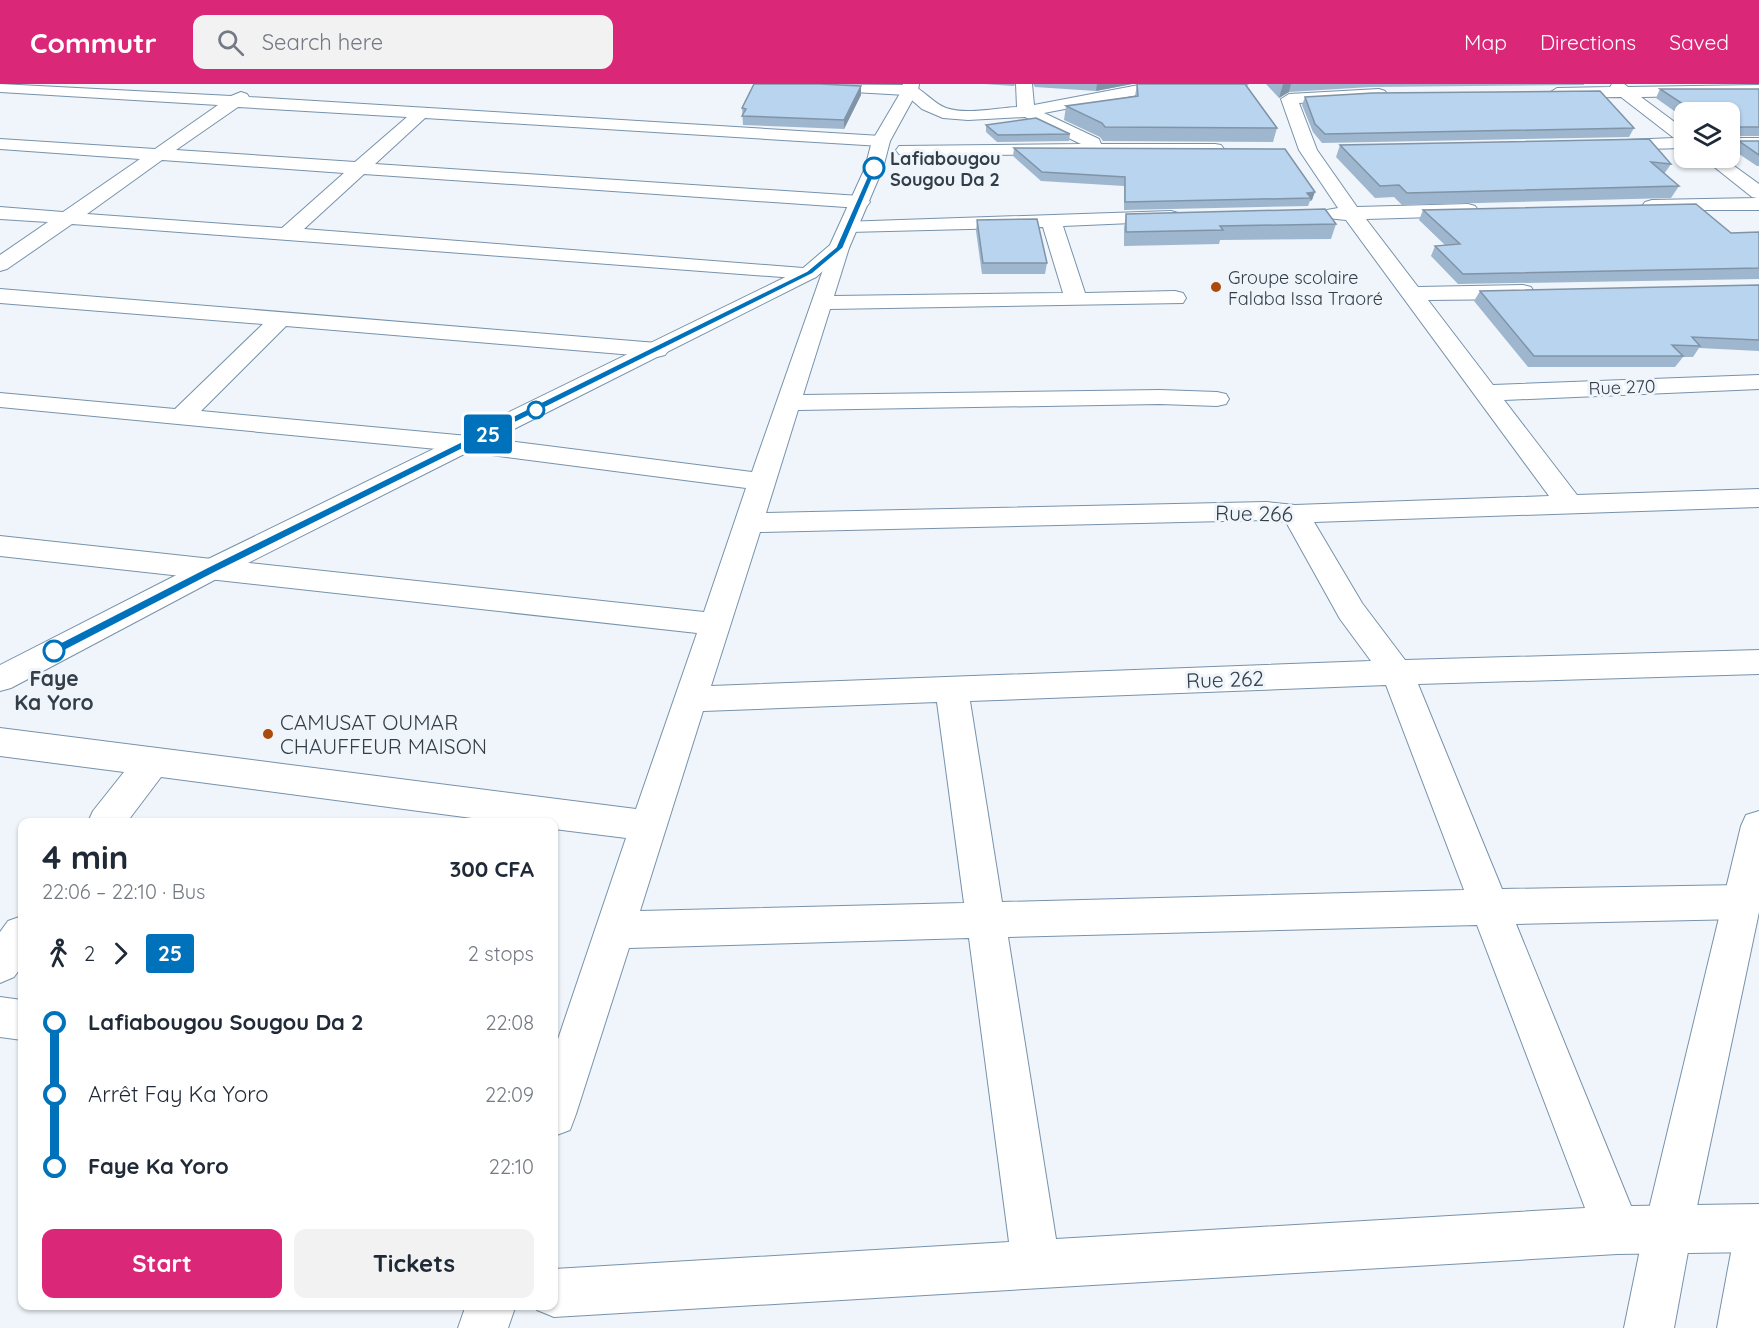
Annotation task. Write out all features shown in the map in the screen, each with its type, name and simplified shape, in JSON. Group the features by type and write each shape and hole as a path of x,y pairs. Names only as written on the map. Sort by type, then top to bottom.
{"street":[{"path":"0,265 260,84"},
{"path":"801,84 910,87 928,105 943,113 968,115 1026,111 1058,128 1106,148"},
{"path":"1024,84 1026,111"},
{"path":"874,168 922,138 942,131 1026,111 1169,84"},
{"path":"0,87 881,141"},
{"path":"558,1099 821,303 844,237 874,168 881,141 910,87"},
{"path":"1543,93 1619,88 1759,90"},
{"path":"1619,88 1674,129"},
{"path":"1392,89 1370,94 1289,99 1308,150 1351,213 1569,504"},
{"path":"287,234 421,113"},
{"path":"1740,143 1759,143"},
{"path":"0,144 860,202"},
{"path":"1590,145 1674,144"},
{"path":"905,150 1237,149"},
{"path":"1284,150 1332,150"},
{"path":"1725,168 1759,193"},
{"path":"1631,207 1759,204"},
{"path":"1315,214 1491,210"},
{"path":"0,213 810,273"},
{"path":"0,679 212,569 810,273 844,237 1051,220 1195,217"},
{"path":"1051,220 1076,299"},
{"path":"1411,294 1539,292"},
{"path":"0,296 657,350"},
{"path":"821,303 1175,298"},
{"path":"181,417 280,319"},
{"name":"Rue 270","path":"1484,393 1759,382"},
{"path":"788,403 1160,397 1217,399"},
{"path":"4,404 181,417 468,444 762,482"},
{"name":"Rue 266","path":"748,523 1255,511 1295,514 1759,498"},
{"path":"1295,514 1351,611 1397,672 1617,1230"},
{"path":"0,546 715,624"},
{"name":"Rue 262","path":"691,699 1397,672 1759,662"},
{"path":"952,689 1036,1265"},
{"path":"0,742 649,826"},
{"path":"109,818 152,762"},
{"path":"1649,1328 1668,1230 1759,826"},
{"path":"614,930 1741,902"},
{"path":"0,964 18,939"},
{"path":"0,1017 18,1019"},
{"path":"558,1293 1617,1230 1759,1230 1742,1328"},
{"path":"483,1328 489,1310"}],"building":[{"path":"754,84 861,86 844,120 742,116 746,109 742,108"},
{"path":"1137,84 1245,84 1277,128 1105,127 1102,123 1066,106 1138,96"},
{"path":"1660,89 1759,89 1759,127 1740,127 1740,102 1680,102"},
{"path":"1600,91 1634,128 1325,134 1315,124 1305,97 1373,93"},
{"path":"1036,118 1070,134 998,135 986,125"},
{"path":"1649,139 1671,164 1651,162 1679,186 1407,193 1399,185 1380,186 1340,145"},
{"path":"1740,141 1759,141 1759,155 1740,142"},
{"path":"1014,148 1285,149 1315,192 1307,193 1311,198 1125,202 1125,177 1042,172"},
{"path":"1696,204 1731,233 1759,232 1759,268 1463,274 1435,246 1460,244 1423,210"},
{"path":"1325,209 1336,224 1220,226 1223,230 1126,232 1126,214"},
{"path":"1037,219 1047,263 983,263 977,220"},
{"path":"1759,285 1759,340 1692,337 1700,346 1672,345 1683,356 1534,356 1480,291"}],"bus line":[{"name":"25","path":"54,651 212,569 810,273 839,248 874,168"}],"place":[{"name":"Lafiabougou Sougou Da 2","path":"874,168"},
{"name":"Groupe scolaire Falaba Issa Traoré","path":"1216,287"},
{"name":"Faye Ka Yoro","path":"54,651"},
{"name":"CAMUSAT OUMAR CHAUFFEUR MAISON","path":"268,734"}]}
